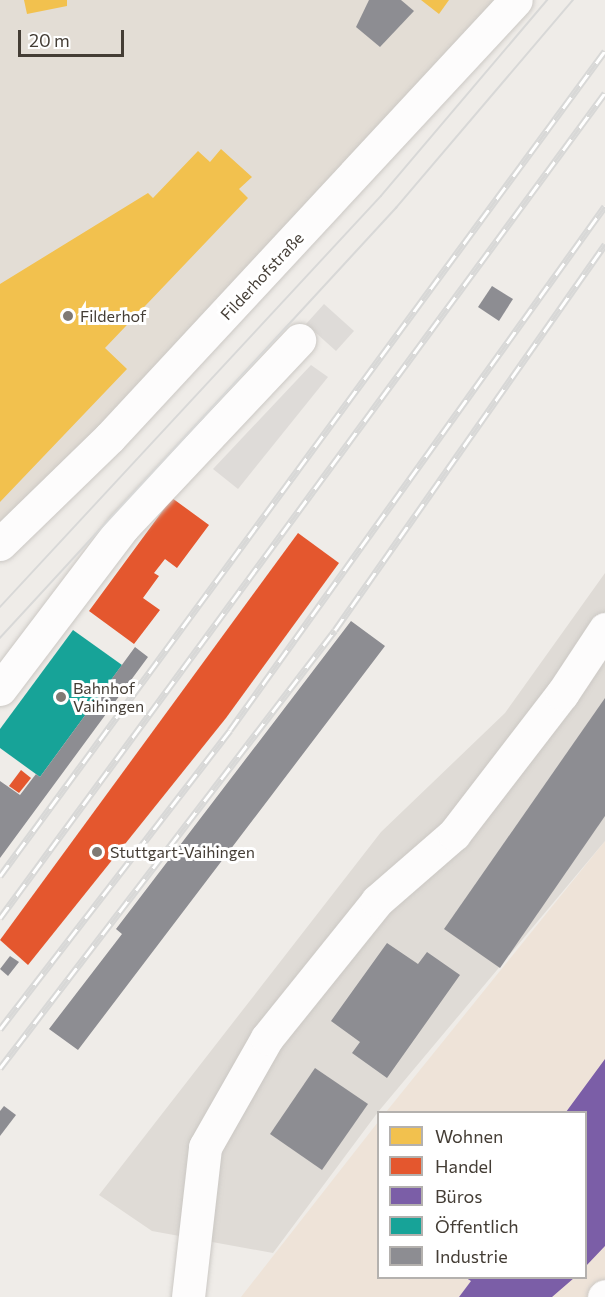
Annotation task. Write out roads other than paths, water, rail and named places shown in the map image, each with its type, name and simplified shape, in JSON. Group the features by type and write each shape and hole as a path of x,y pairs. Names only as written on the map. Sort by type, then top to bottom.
{"street":[{"name":"Filderhofstraße","path":"0,544 117,429 516,0"},
{"path":"0,689 123,527 299,340"},
{"path":"188,1297 205,1148 267,1038 377,902 454,834 562,694 605,629"}],"tram line":[{"path":"0,607 381,196 547,0"},
{"path":"0,638 396,208 573,0"}],"railway":[{"path":"0,876 605,51"},
{"path":"0,918 605,93"},
{"path":"0,1029 230,730 605,206"},
{"path":"0,1068 335,630 605,244"}],"place":[{"name":"Filderhof","path":"68,316"},
{"name":"Bahnhof Vaihingen","path":"61,697"},
{"name":"Stuttgart-Vaihingen","path":"97,852"}]}
